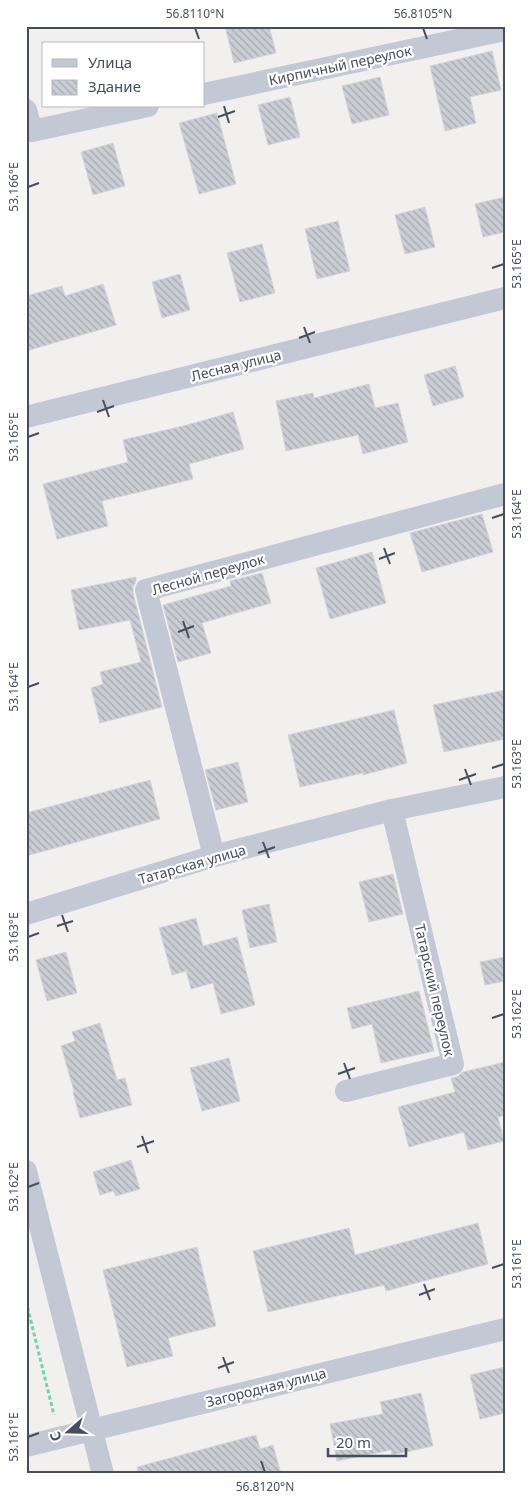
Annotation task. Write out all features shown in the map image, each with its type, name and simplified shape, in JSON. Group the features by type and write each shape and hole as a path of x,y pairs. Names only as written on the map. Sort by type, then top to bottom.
{"street":[{"name":"Кирпичный переулок","path":"205,94 505,30"},
{"path":"26,110 32,131 139,108"},
{"name":"Лесная улица","path":"26,417 505,298"},
{"name":"Лесной переулок","path":"214,856 146,590 505,494"},
{"name":"Татарская улица","path":"26,914 214,856 392,810 505,787"},
{"name":"Татарский переулок","path":"346,1091 453,1064 392,810"},
{"path":"26,1171 103,1474"},
{"name":"Загородная улица","path":"26,1446 505,1329"}],"path":[{"path":"26,1301 60,1437"}],"building":[{"path":"225,26 269,26 276,53 234,63"},
{"path":"492,51 501,90 470,97 476,123 445,131 430,66"},
{"path":"380,77 389,115 352,124 342,86"},
{"path":"290,97 300,137 268,145 258,105"},
{"path":"217,113 236,184 199,194 179,123"},
{"path":"113,143 125,186 93,195 81,152"},
{"path":"505,197 505,232 483,237 475,204"},
{"path":"425,207 435,247 405,254 395,215"},
{"path":"338,221 350,271 317,279 305,229"},
{"path":"262,244 275,293 240,302 227,253"},
{"path":"180,274 190,310 162,318 152,282"},
{"path":"103,284 116,325 26,351 26,296 62,286 65,296"},
{"path":"455,366 464,397 433,406 424,375"},
{"path":"369,384 375,408 398,403 408,442 363,454 358,435 286,451 276,401 313,393 314,398"},
{"path":"233,412 244,449 189,464 193,479 102,501 108,526 57,539 43,484 128,462 123,440"},
{"path":"482,514 493,552 422,572 410,533"},
{"path":"372,552 386,603 330,619 316,568"},
{"path":"262,573 271,603 202,623 211,653 178,662 163,605 231,586 230,581"},
{"path":"136,577 133,593 162,707 100,723 91,688 103,684 100,672 141,662 130,620 79,630 71,590"},
{"path":"505,690 505,739 444,752 433,705"},
{"path":"394,710 407,763 363,775 363,773 300,787 288,735"},
{"path":"238,762 248,802 216,810 205,770"},
{"path":"150,780 160,819 26,856 26,813"},
{"path":"393,874 403,914 369,922 359,882"},
{"path":"269,904 277,942 250,948 242,910"},
{"path":"196,918 203,946 237,937 255,1005 221,1014 213,983 191,989 186,971 172,975 159,928"},
{"path":"66,952 77,993 47,1001 36,960"},
{"path":"505,957 505,981 485,985 480,962"},
{"path":"419,991 434,1051 381,1063 372,1024 352,1029 347,1008"},
{"path":"100,1023 117,1080 125,1078 132,1105 80,1118 61,1046 75,1041 72,1032"},
{"path":"229,1058 240,1101 202,1111 190,1068"},
{"path":"505,1062 505,1115 498,1117 504,1141 468,1150 464,1132 409,1147 398,1107 455,1092 451,1078 457,1077 463,1072"},
{"path":"131,1160 140,1189 116,1196 113,1191 100,1195 93,1172"},
{"path":"478,1223 488,1264 386,1291 384,1285 268,1312 253,1251 349,1228 355,1255"},
{"path":"197,1247 216,1326 168,1338 173,1356 127,1367 103,1270"},
{"path":"505,1367 505,1413 480,1419 470,1375"},
{"path":"421,1393 433,1446 392,1455 391,1450 337,1461 330,1424 383,1414 380,1402"},
{"path":"256,1435 260,1449 273,1445 281,1474 138,1474 137,1467"}]}
